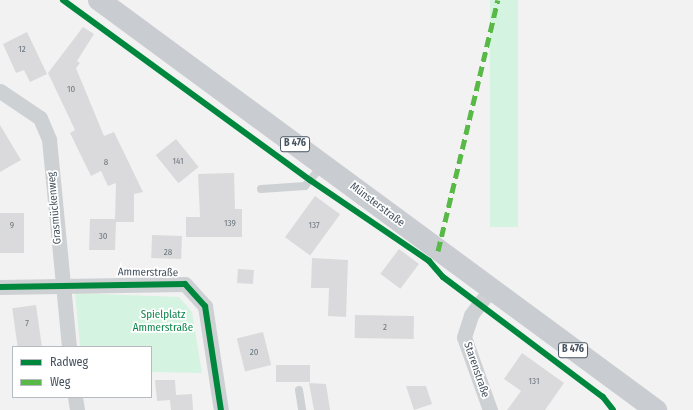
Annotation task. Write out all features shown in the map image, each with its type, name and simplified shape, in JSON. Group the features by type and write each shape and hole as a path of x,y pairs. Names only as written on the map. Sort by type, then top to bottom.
{"main road":[{"name":"Münsterstraße","path":"99,0 490,290 656,410"}],"street":[{"name":"Grasmückenweg","path":"0,91 40,118 49,139 61,284 69,346"},
{"name":"Ammerstraße","path":"0,286 61,284 185,284 205,306 221,410"},
{"name":"Starenstraße","path":"490,290 471,315 464,336 490,410"},
{"path":"75,398 77,410"}],"lane":[{"path":"261,189 305,186 323,165"},
{"path":"299,390 302,410"}],"green space":[{"path":"490,0 518,0 518,227 490,227"},
{"name":"Spielplatz Ammerstraße","path":"75,293 179,297 192,312 202,373 152,372 152,346 80,346"}],"building":[{"path":"83,27 94,34 77,61 80,63 76,68 104,136 114,132 143,192 134,194 134,222 116,222 115,250 89,250 90,219 115,219 116,183 108,186 101,171 91,176 70,133 75,130 48,73"},
{"path":"27,32 47,74 30,82 24,70 16,73 3,44"},
{"path":"0,125 21,160 0,172"},
{"path":"176,139 199,167 178,183 156,155"},
{"path":"234,173 235,209 242,209 242,237 186,237 186,217 200,217 198,174"},
{"path":"315,196 340,214 310,255 285,237"},
{"path":"0,213 24,213 24,253 0,253"},
{"path":"152,235 182,236 181,259 151,258"},
{"path":"399,249 419,264 400,289 380,274"},
{"path":"312,258 348,260 346,317 328,316 329,288 311,288"},
{"path":"238,269 254,270 253,284 237,283"},
{"path":"36,305 42,346 18,346 12,308"},
{"path":"355,315 414,316 414,339 355,338"},
{"path":"263,332 271,365 245,372 237,339"},
{"path":"522,353 564,383 545,410 507,410 521,391 504,379"},
{"path":"276,365 310,365 310,382 276,382"},
{"path":"155,380 175,380 176,395 192,394 193,410 171,410 170,400 157,401"},
{"path":"309,383 326,384 330,410 314,410"},
{"path":"406,386 426,386 432,404 414,410"}],"marked path":[{"path":"438,251 498,0"}],"cycle path":[{"path":"63,0 310,180 429,261 443,277 603,397 613,410"},
{"path":"0,287 185,284 205,306 221,410"}]}
